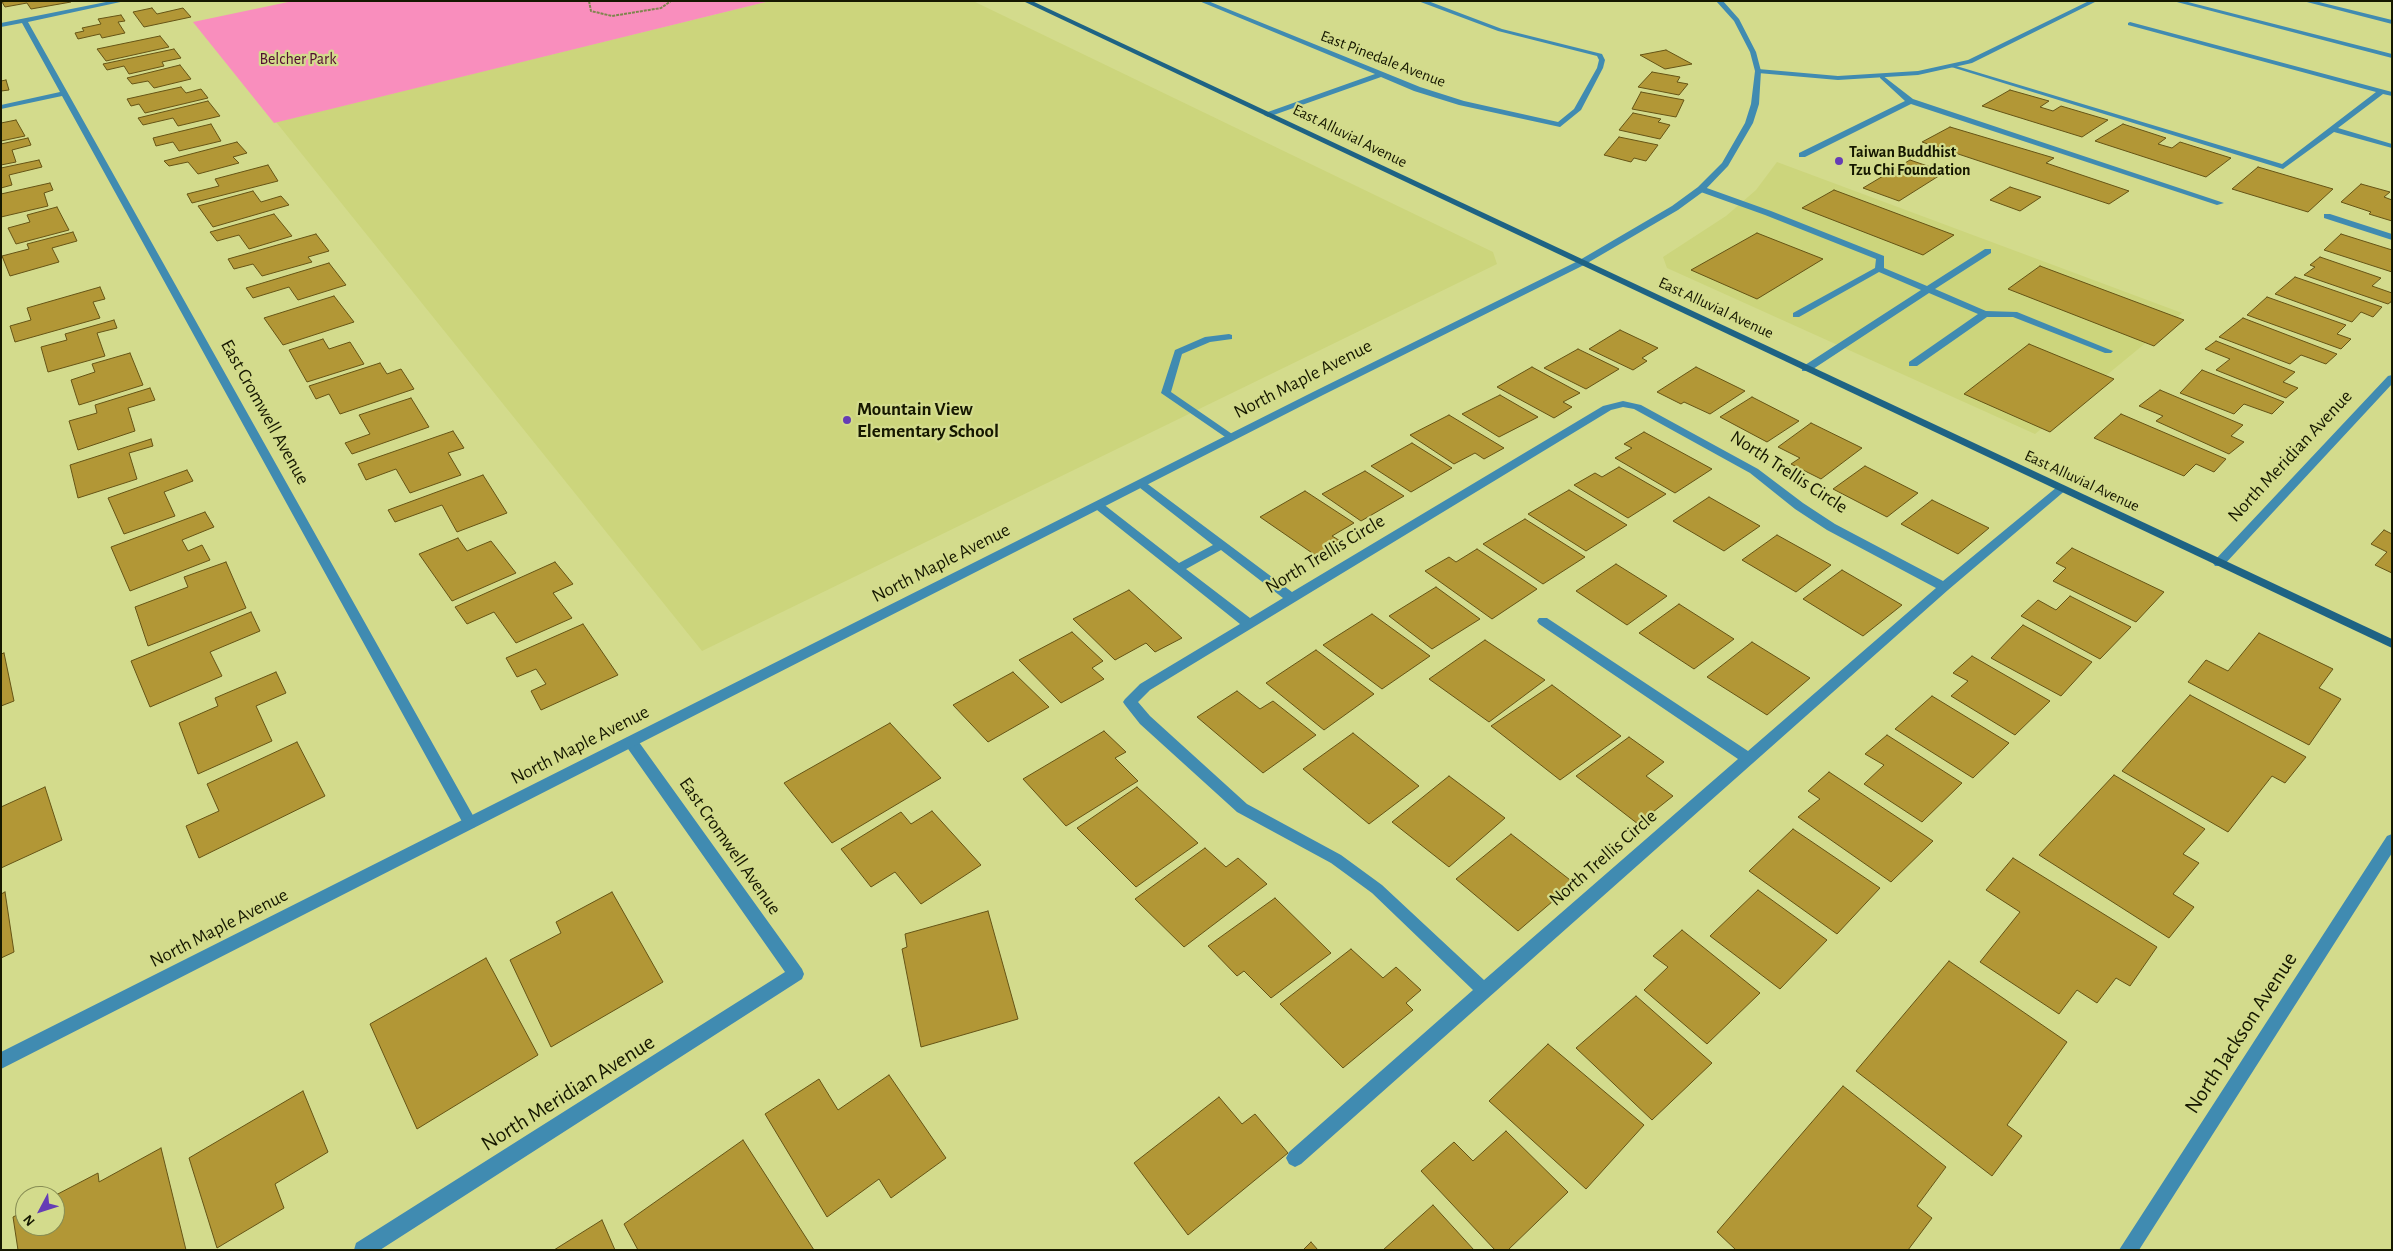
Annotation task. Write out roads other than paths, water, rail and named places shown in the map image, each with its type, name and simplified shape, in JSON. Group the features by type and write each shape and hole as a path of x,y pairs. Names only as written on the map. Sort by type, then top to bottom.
{"main road":[{"name":"East Alluvial Avenue","path":"1026,1 2061,490 2392,644"}],"street":[{"path":"1,25 122,1"},
{"name":"East Pinedale Avenue","path":"1202,1 1380,75 1462,103 1560,125 1577,110 1600,68 1602,60 1600,55 1500,30 1421,1"},
{"name":"North Maple Avenue","path":"1,1061 1231,438 1581,263 1675,208 1701,190 1725,164 1749,123 1756,96 1758,71 1753,52 1746,34 1737,20 1720,1"},
{"path":"1758,71 1838,78 1882,77 1918,73 1951,66 1989,54 2094,1"},
{"path":"2176,1 2392,56"},
{"path":"2306,1 2392,22"},
{"name":"East Cromwell Avenue","path":"24,21 470,823"},
{"path":"2130,24 2392,94"},
{"path":"1951,66 2283,167 2382,91"},
{"path":"1268,115 1380,75"},
{"path":"1882,77 1910,101 2220,203"},
{"path":"1,107 65,93"},
{"path":"1802,155 1910,101"},
{"path":"2332,129 2392,146"},
{"path":"1701,190 1768,213 1881,258 1879,269"},
{"path":"2327,216 2392,237"},
{"path":"1806,369 1988,251"},
{"path":"1879,269 1985,314 2014,314 2108,351"},
{"path":"1796,315 1879,269"},
{"path":"1912,364 1985,314"},
{"path":"1229,337 1208,339 1178,352 1166,392 1231,438"},
{"name":"North Meridian Avenue","path":"2219,563 2392,378"},
{"name":"North Trellis Circle","path":"1484,990 1377,888 1336,859 1242,808 1145,720 1130,702 1145,687 1607,408 1623,404 1637,407 1739,462 1831,527 1944,587"},
{"path":"1140,484 1293,599"},
{"name":"North Trellis Circle","path":"1295,1158 1944,587 2061,490"},
{"path":"1098,506 1250,625"},
{"path":"1179,568 1222,545"},
{"path":"1543,621 1749,759"},
{"name":"East Cromwell Avenue","path":"631,742 796,974"},
{"name":"North Jackson Avenue","path":"2128,1250 2392,840"},
{"name":"North Meridian Avenue","path":"363,1250 796,974"}],"place":[{"name":"Taiwan Buddhist Tzu Chi Foundation","path":"1839,161"},
{"name":"Mountain View Elementary School","path":"847,420"}],"park label":[{"name":"Belcher Park","path":"298,59"}]}
